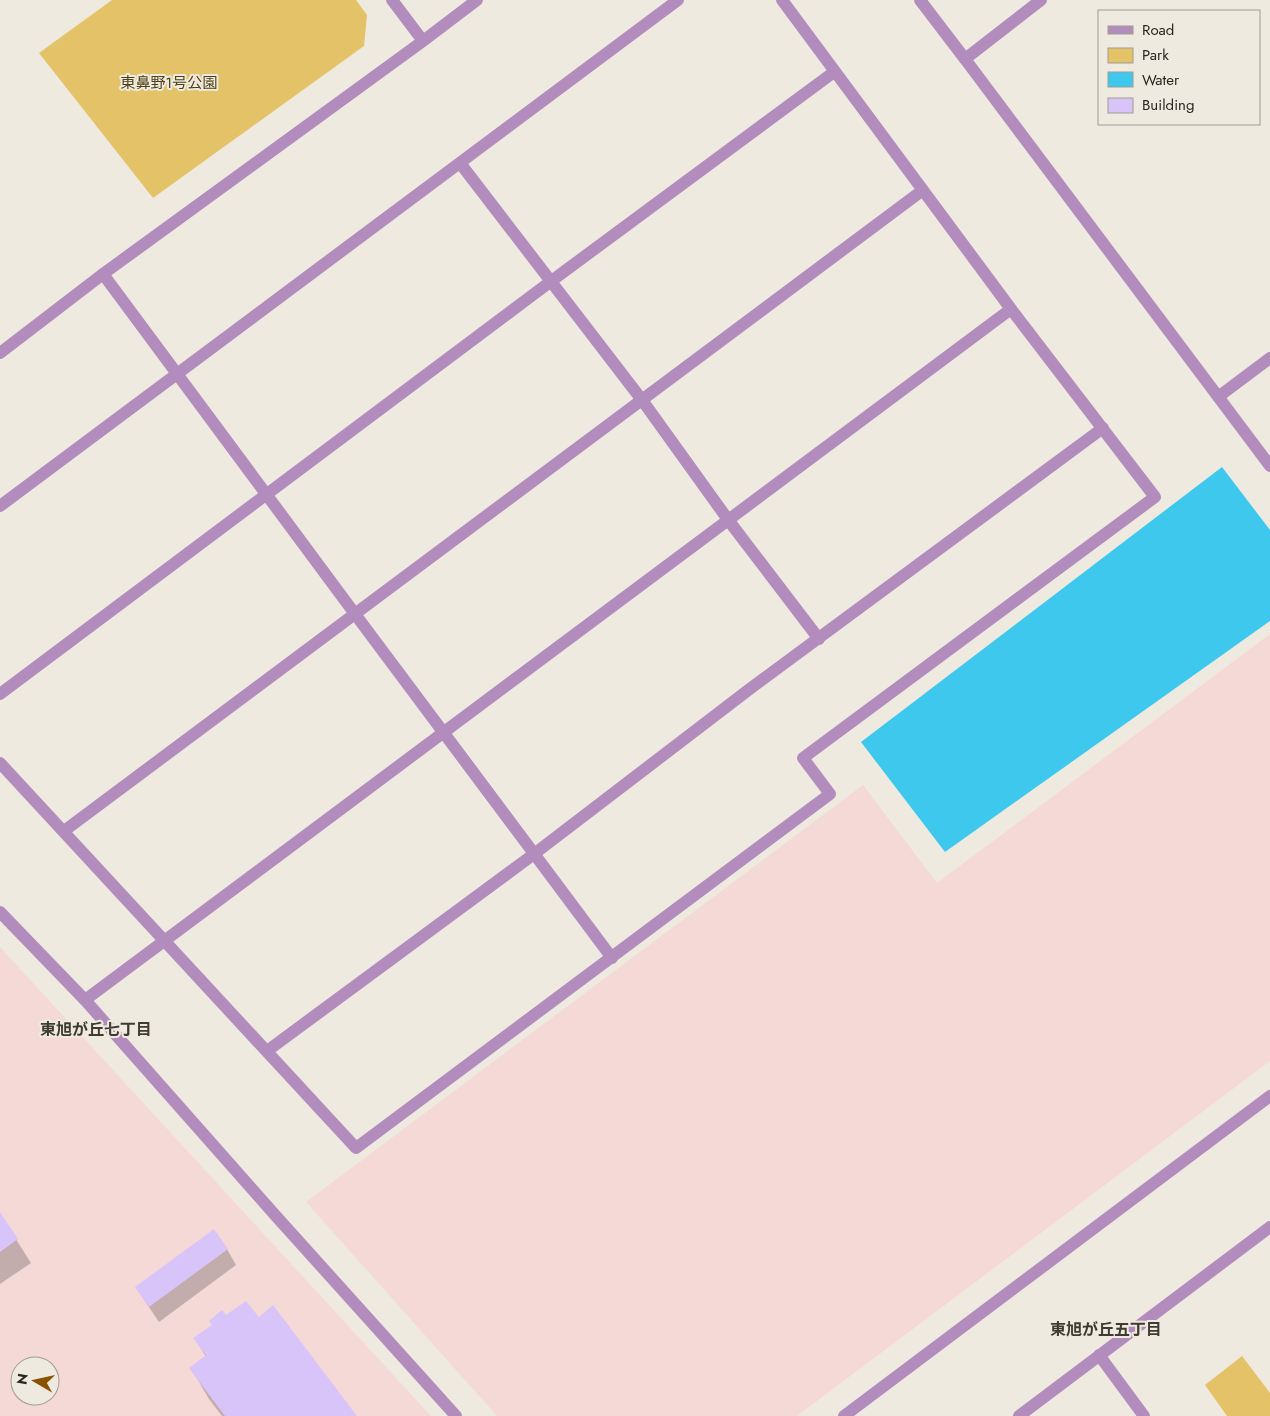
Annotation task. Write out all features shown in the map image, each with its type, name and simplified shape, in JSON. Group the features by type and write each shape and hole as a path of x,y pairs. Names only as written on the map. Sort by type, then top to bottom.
{"street":[{"path":"392,0 423,41"},
{"path":"0,353 103,274 477,0"},
{"path":"0,506 678,0"},
{"path":"0,763 166,940 356,1148 830,794 803,758 1155,497 1011,309 834,72 783,0"},
{"path":"920,0 1270,466"},
{"path":"965,60 1041,0"},
{"path":"0,694 834,72"},
{"path":"460,163 642,400 729,521 818,639"},
{"path":"64,831 923,190"},
{"path":"103,274 612,958"},
{"path":"85,1000 1011,309"},
{"path":"1218,397 1270,358"},
{"path":"267,1051 534,854 818,639 1103,428"},
{"path":"0,912 85,1000 456,1416"},
{"path":"844,1416 1268,1100"},
{"path":"1019,1416 1270,1227"},
{"path":"1099,1355 1144,1416"}],"shaded area":[{"path":"1270,634 1270,1061 797,1416 497,1416 306,1202 863,785 937,883"},
{"path":"0,947 431,1416 0,1416"}],"green space":[{"name":"東鼻野1号公園","path":"112,0 356,0 367,15 364,46 153,198 39,53"},
{"path":"1242,1356 1270,1393 1270,1416 1227,1416 1205,1385"}],"water":[{"path":"1222,467 1270,530 1270,621 945,852 861,742"}],"building":[{"path":"0,1212 18,1239 0,1252"},
{"path":"214,1229 228,1249 149,1307 135,1287"},
{"path":"246,1301 259,1317 273,1305 357,1416 225,1416 189,1368 206,1355 193,1338 212,1325 209,1321 222,1310 226,1315"}],"district":[{"name":"東旭が丘七丁目","path":"96,1029"},
{"name":"東旭が丘五丁目","path":"1106,1329"}]}
